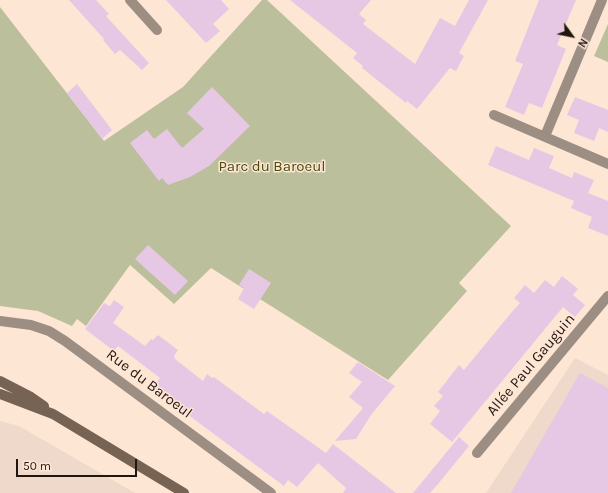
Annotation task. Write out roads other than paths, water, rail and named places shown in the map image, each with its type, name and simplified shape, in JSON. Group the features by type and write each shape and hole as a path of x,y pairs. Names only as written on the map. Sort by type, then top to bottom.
{"main road":[{"path":"0,381 31,397 53,414 184,493"},
{"path":"0,394 53,414"}],"street":[{"path":"130,0 157,30"},
{"path":"545,136 602,0"},
{"path":"494,115 608,164"},
{"name":"Allée Paul Gauguin","path":"477,453 608,296"},
{"name":"Rue du Baroeul","path":"0,321 31,325 49,331 65,341 271,493"}],"park label":[{"name":"Parc du Baroeul","path":"272,167"}]}
